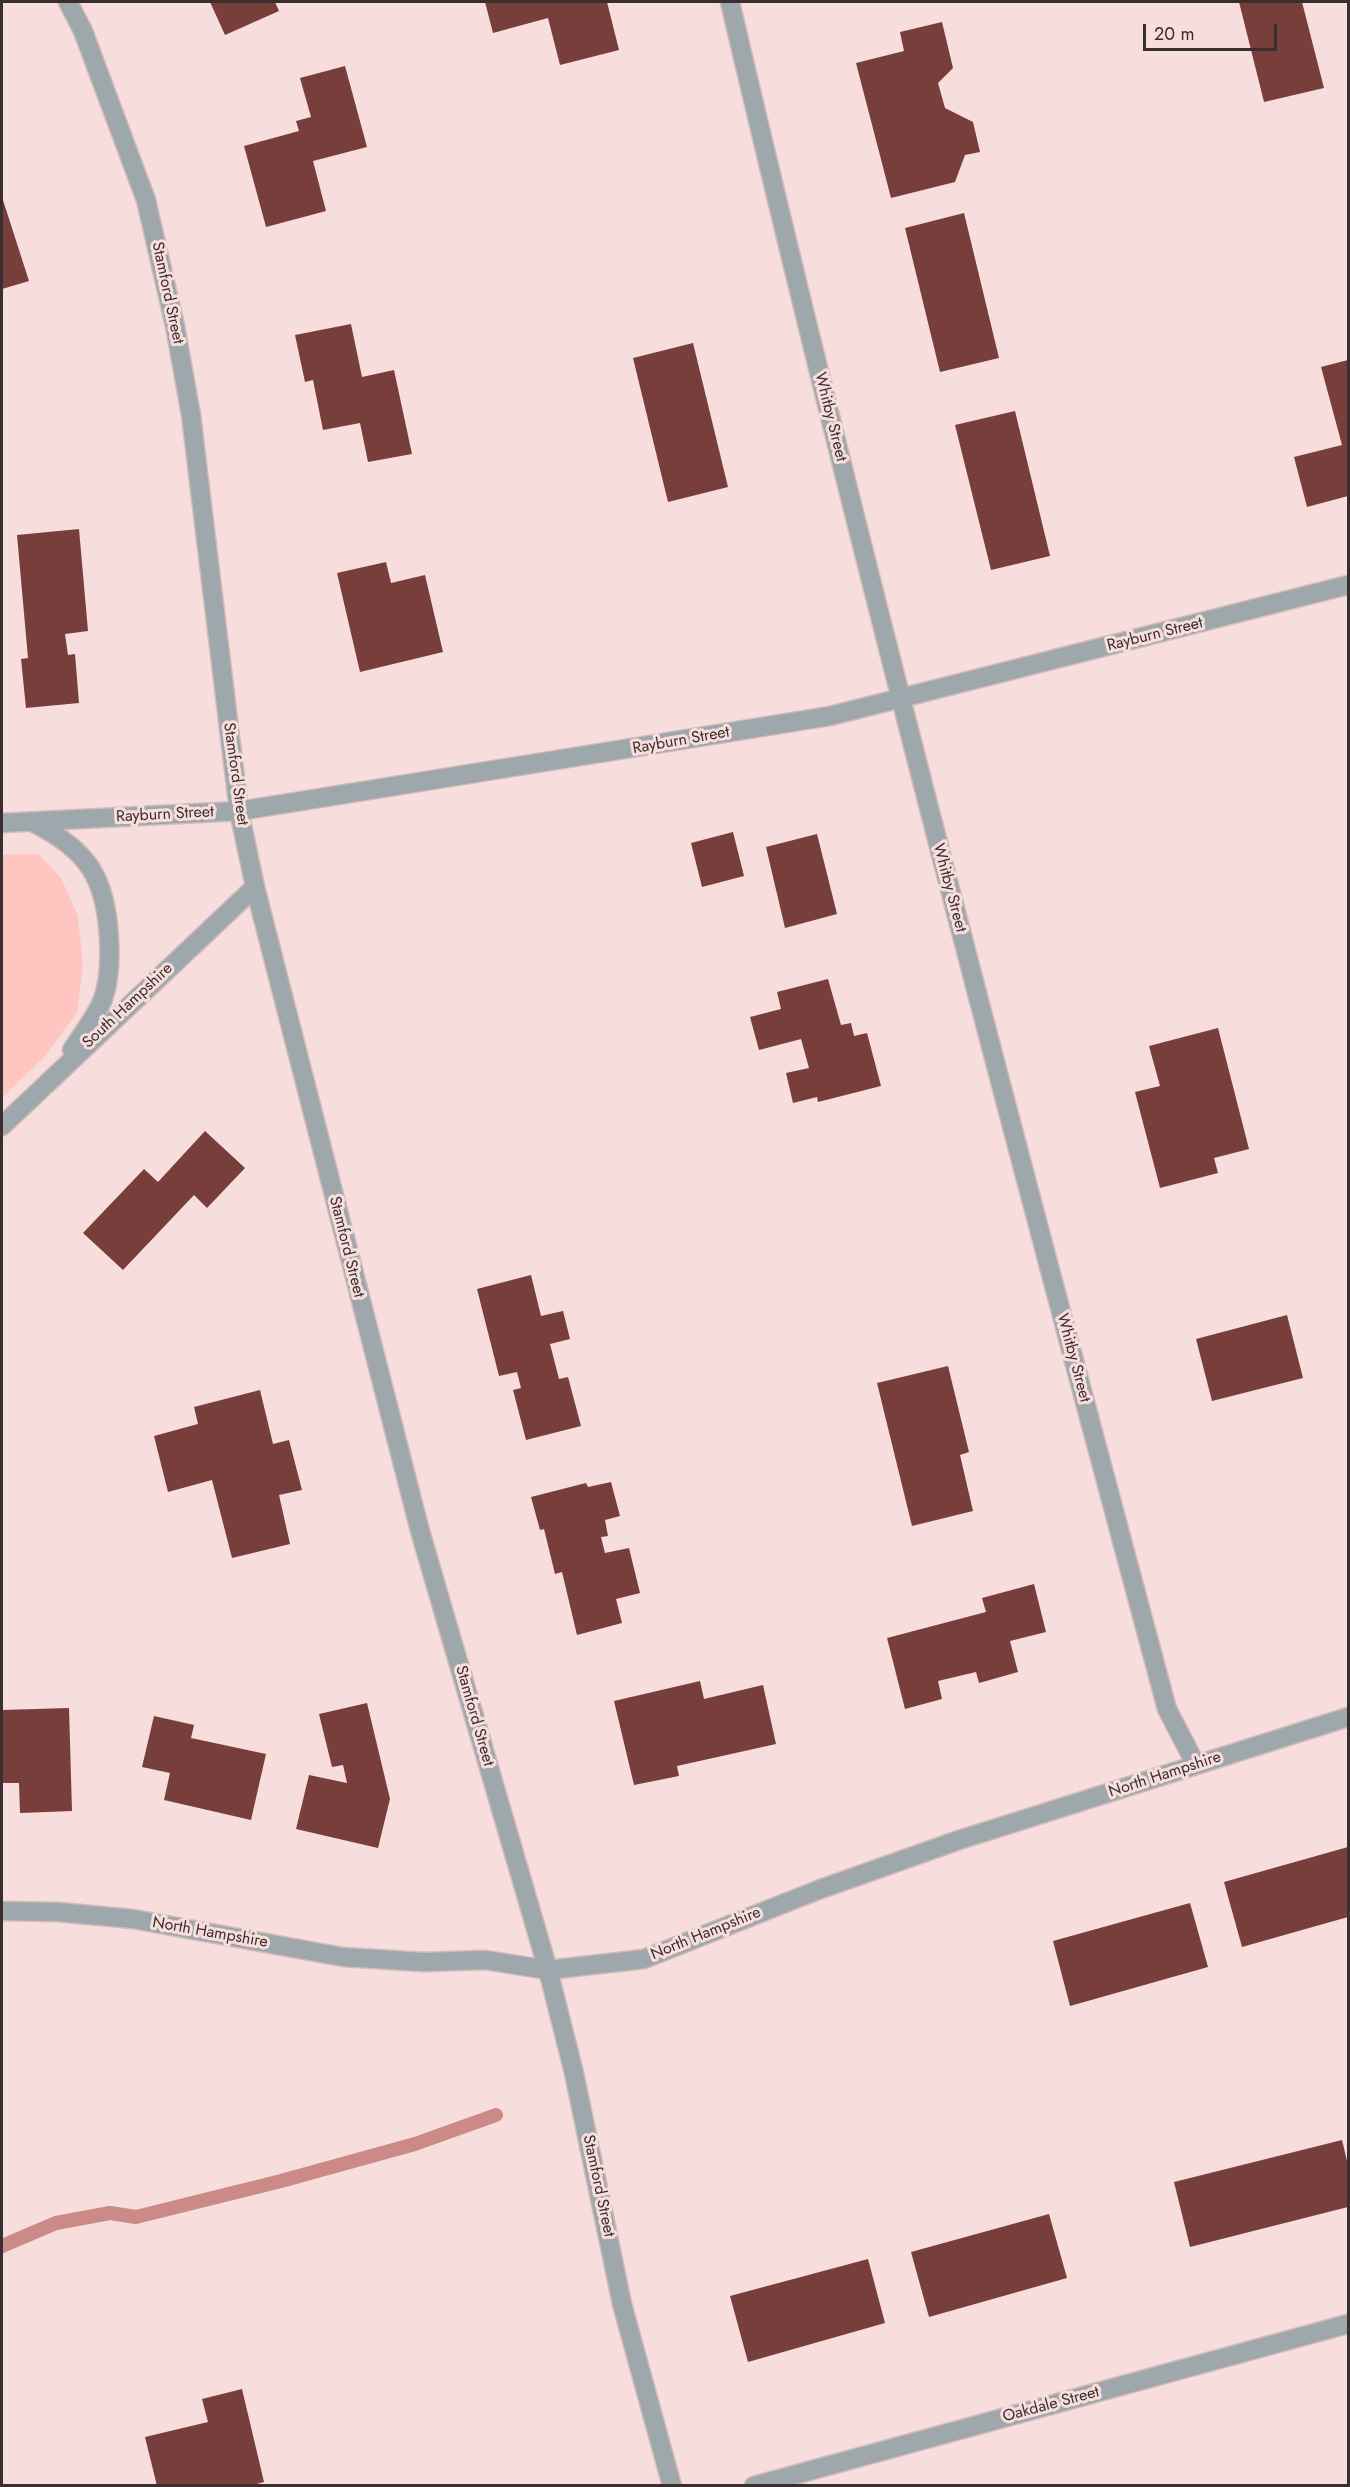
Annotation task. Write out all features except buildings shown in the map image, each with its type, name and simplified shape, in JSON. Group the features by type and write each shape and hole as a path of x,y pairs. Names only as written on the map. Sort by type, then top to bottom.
{"street":[{"name":"Stamford Street","path":"68,2 87,41 146,200 175,326 191,415 239,812 255,887 417,1521 548,1970 574,2073 622,2304 672,2486"},
{"name":"Whitby Street","path":"730,2 900,700 1167,1709 1196,1765"},
{"name":"Rayburn Street","path":"2,823 239,812 830,716 1348,585"},
{"path":"33,822 60,836 83,857 99,883 108,912 110,962 103,999 60,1070"},
{"name":"South Hampshire","path":"2,1126 255,887"},
{"name":"North Hampshire","path":"2,1911 58,1912 133,1919 343,1957 424,1962 485,1960 548,1970 644,1959 829,1886 959,1840 1348,1718"},
{"name":"Oakdale Street","path":"754,2486 776,2483 1348,2324"}],"shaded area":[{"path":"38,854 61,878 78,916 83,966 77,1013 45,1056 2,1098 2,855"}],"waterway":[{"path":"2,2246 56,2223 110,2213 136,2217 281,2181 415,2144 496,2115"}]}
